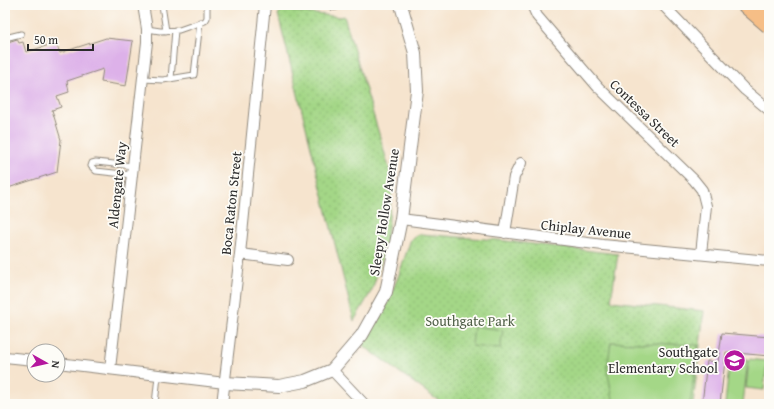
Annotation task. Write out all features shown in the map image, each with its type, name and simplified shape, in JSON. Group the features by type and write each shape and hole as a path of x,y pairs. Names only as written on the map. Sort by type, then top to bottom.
{"highway":[{"path":"747,5 769,24"},
{"path":"765,5 769,9"}],"street":[{"name":"Boca Raton Street","path":"222,404 240,254 265,5"},
{"name":"Sleepy Hollow Avenue","path":"224,383 279,386 304,381 332,370 362,335 386,292 401,219 417,91 415,53 401,5"},
{"name":"Contessa Street","path":"532,5 537,16 598,87 694,180 702,190 706,206 701,254"},
{"path":"663,5 745,90 769,110"},
{"name":"Aldengate Way","path":"110,369 147,42 147,29 143,7"},
{"path":"505,233 514,177 521,163"},
{"name":"Chiplay Avenue","path":"401,219 603,246 769,261"},
{"path":"240,254 288,260"},
{"path":"5,357 26,359"},
{"path":"66,364 224,383"},
{"path":"332,370 364,404"}],"lane":[{"path":"143,7 158,5"},
{"path":"162,5 166,31"},
{"path":"147,29 166,31 179,30 200,22 207,18 207,5"},
{"path":"143,79 162,80 194,75 200,22"},
{"path":"171,79 175,30"},
{"path":"5,38 21,34"},
{"path":"96,162 133,170 99,171 93,170 91,166 92,163 96,162"},
{"path":"155,404 158,376"}],"green space":[{"path":"283,10 341,17 344,16 393,181 386,246 372,290 354,321 278,14"},
{"name":"Southgate Park","path":"420,234 498,240 618,254 611,301 704,311 693,404 443,404 361,344 385,309 411,239"},
{"path":"474,326 503,330 500,349 472,346"},
{"path":"611,342 698,345 690,404 614,404 607,369"},
{"path":"730,357 748,359 743,404 725,404"},
{"path":"749,359 767,361 764,390 746,388"}],"building":[{"path":"106,38 133,41 126,86 101,82 103,69 67,81 69,92 57,96 61,107 52,110 61,140 57,172 5,189 5,43 17,39 19,43 23,42 26,52 56,43 60,53"},
{"path":"722,333 769,337 769,356 726,352 720,404 702,404 707,361 718,362"}],"place":[{"name":"Southgate Elementary School","path":"734,360"}]}
